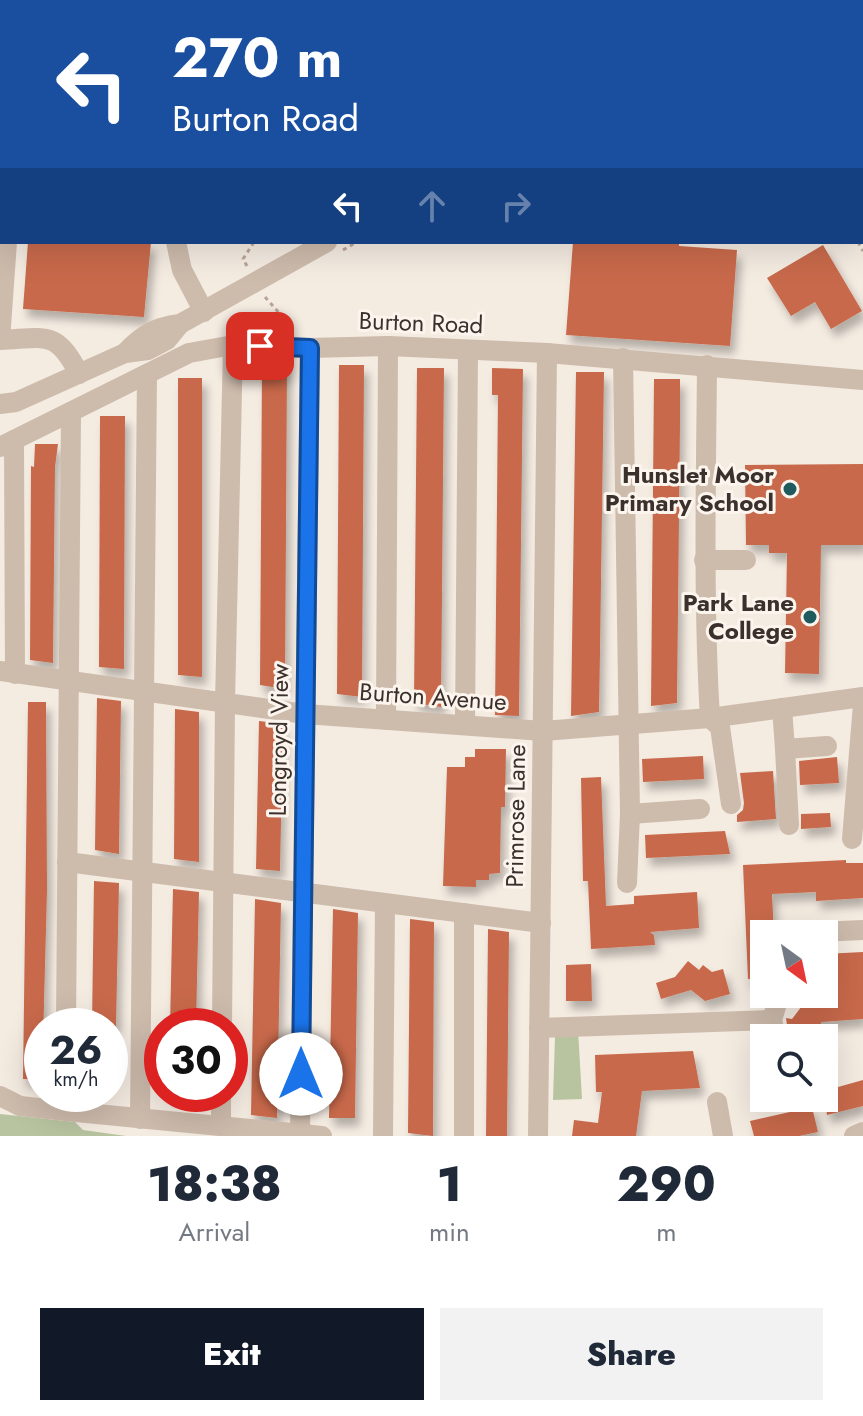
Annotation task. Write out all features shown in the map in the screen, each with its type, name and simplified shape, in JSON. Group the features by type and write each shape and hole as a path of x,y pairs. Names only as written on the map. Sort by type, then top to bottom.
{"street":[{"path":"7,244 0,340 39,338 55,341 67,350 79,374"},
{"path":"176,244 182,270 204,312"},
{"path":"0,417 8,403 125,353 148,350 167,340 180,324 323,244"},
{"path":"222,1008 233,345"},
{"name":"Burton Road","path":"7,444 189,353 233,345 310,348 388,346 547,353 863,380"},
{"path":"386,720 388,346"},
{"name":"Longroyd View","path":"300,1134 310,348"},
{"path":"465,725 468,351"},
{"name":"Primrose Lane","path":"538,1136 547,353"},
{"path":"623,358 630,814 627,883"},
{"path":"707,365 704,560 710,718 720,727 731,804"},
{"path":"140,1119 147,374"},
{"path":"66,1008 71,412"},
{"path":"7,444 8,672"},
{"path":"704,560 746,560"},
{"name":"Burton Avenue","path":"8,672 305,714 543,731 710,718 863,697"},
{"path":"852,839 863,704"},
{"path":"782,708 789,825"},
{"path":"785,749 827,746"},
{"path":"630,814 700,809"},
{"path":"67,862 541,923"},
{"path":"383,1136 385,903"},
{"path":"464,913 464,1136"},
{"path":"838,931 863,930"},
{"path":"539,1028 750,1029"},
{"path":"0,1096 24,1106"},
{"path":"717,1102 723,1136"},
{"path":"108,1112 140,1119 322,1136"},
{"path":"221,1112 221,1125"},
{"path":"854,1136 863,1132"}],"green space":[{"path":"578,1030 582,1099 553,1100 555,1036"},
{"path":"0,1114 75,1122 83,1130 126,1136 0,1136"}],"building":[{"path":"28,244 151,244 144,317 23,309"},
{"path":"573,244 679,244 737,250 730,346 566,335"},
{"path":"823,245 862,311 831,329 815,302 791,316 767,278"},
{"path":"262,365 287,365 285,689 260,685"},
{"path":"339,365 364,365 362,697 337,694"},
{"path":"417,368 444,368 441,707 414,703"},
{"path":"492,368 523,369 519,716 495,715 498,395 492,395"},
{"path":"576,372 604,372 600,652 599,712 571,716"},
{"path":"178,378 202,378 202,677 178,675"},
{"path":"654,379 680,379 680,422 677,703 651,706"},
{"path":"100,416 125,416 124,669 99,667"},
{"path":"35,444 58,444 55,467 53,663 30,660 31,466 34,467"},
{"path":"863,464 863,545 821,545 819,674 785,673 787,553 769,553 769,545 746,545 745,465"},
{"path":"97,698 121,701 119,854 95,850"},
{"path":"28,702 46,702 44,1008 24,1008 23,1079"},
{"path":"175,709 199,712 199,862 174,859"},
{"path":"259,721 283,724 280,871 256,869"},
{"path":"475,749 506,749 500,873 489,874 489,880 476,880 476,887 443,886 447,767 465,767 465,757 475,757"},
{"path":"703,756 704,779 643,782 642,759"},
{"path":"837,757 839,783 800,785 799,761"},
{"path":"773,771 776,819 737,822 737,815 743,810 744,803 740,773"},
{"path":"601,777 606,906 634,904 634,896 697,892 699,928 650,932 654,935 655,945 591,949 588,881 583,881 581,778"},
{"path":"830,813 831,827 801,829 801,814"},
{"path":"725,831 730,854 646,858 645,835"},
{"path":"846,860 846,863 863,863 863,898 816,901 816,892 772,894 773,920 750,920 748,979 743,865"},
{"path":"94,881 119,883 116,1008 92,1008"},
{"path":"173,889 199,892 196,1008 170,1008"},
{"path":"255,899 281,903 277,1118 251,1115"},
{"path":"333,909 358,913 355,1118 329,1118"},
{"path":"410,919 434,922 433,1136 408,1133"},
{"path":"488,929 509,932 507,1136 486,1136"},
{"path":"863,952 863,1019 787,1024 786,1018 792,1019 800,1008 838,1008 838,953"},
{"path":"688,961 699,970 703,965 712,972 723,969 730,994 705,1001 691,990 661,999 656,983 675,977"},
{"path":"591,964 592,1001 566,1001 566,965"},
{"path":"693,1051 700,1088 642,1091 636,1136 572,1136 574,1120 598,1123 602,1092 596,1092 595,1055"},
{"path":"863,1080 863,1106 827,1115 827,1112 838,1112 838,1087"},
{"path":"790,1112 813,1112 818,1132 799,1136 754,1136 750,1121"}],"place":[{"name":"Hunslet Moor Primary School","path":"790,489"},
{"name":"Park Lane College","path":"810,617"}],"route":[{"path":"260,346 310,348 301,1074"}]}
